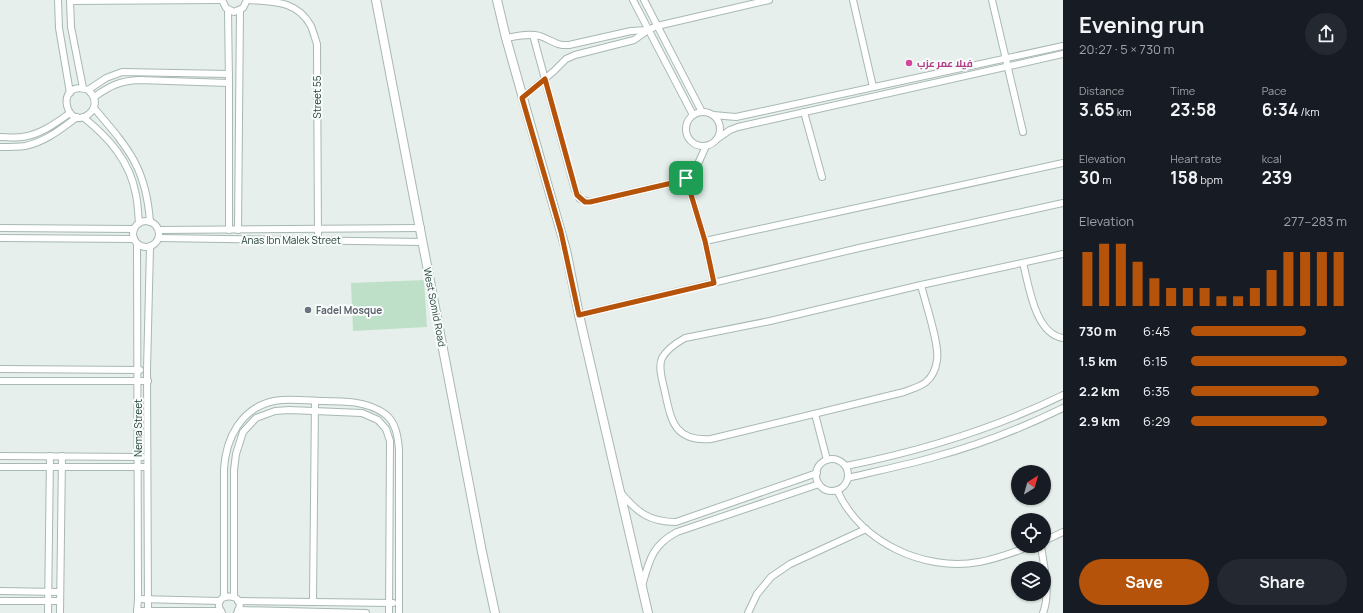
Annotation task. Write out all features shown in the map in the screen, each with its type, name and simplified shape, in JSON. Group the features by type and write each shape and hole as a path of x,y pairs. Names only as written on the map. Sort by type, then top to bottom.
{"street":[{"path":"58,0 59,28 70,93"},
{"path":"85,89 71,27 71,0 222,0 224,6 228,10 234,12 245,6 247,0"},
{"name":"Street 55","path":"247,0 283,3 299,12 311,26 316,44 318,240"},
{"name":"West Somid Road","path":"376,0 495,613"},
{"path":"497,0 522,98 561,232 648,613"},
{"path":"633,0 693,115"},
{"path":"644,0 702,112"},
{"path":"522,98 566,59 575,55 634,40 648,30 657,26 769,0"},
{"path":"854,0 873,87"},
{"path":"992,0 1023,132"},
{"path":"228,10 233,240"},
{"path":"233,230 240,10"},
{"path":"506,38 522,35 533,35 547,39 554,44 562,46 632,31 648,30"},
{"path":"533,35 575,190 580,199 585,202 590,202 672,183 686,178 692,174 706,146"},
{"path":"562,46 566,59"},
{"path":"1063,46 736,117 713,115 702,112 689,118 686,127 687,136 689,140 697,145 706,146 727,132 738,127 1063,54"},
{"path":"85,89 106,78 122,72 238,80"},
{"path":"94,97 110,86 124,80 229,79"},
{"path":"0,147 24,146 39,142 80,117 90,114 94,108 94,97 85,89 78,88 70,93 66,100 67,109 70,113 80,117 112,143 125,163 134,185 137,204 138,223 134,229 135,242"},
{"path":"94,108 126,146 136,164 147,194 150,222"},
{"path":"804,112 822,177"},
{"path":"0,137 23,137 36,133 56,123 70,113"},
{"path":"713,115 718,120 720,127 720,133 716,140"},
{"path":"705,241 1063,163"},
{"path":"686,178 705,241 714,283"},
{"path":"579,315 859,248 1063,203"},
{"path":"0,238 135,242 142,247 150,247 156,244 159,238 159,230 155,224 145,221 138,223"},
{"path":"0,228 134,229"},
{"name":"Anas Ibn Malek Street","path":"159,230 317,230 421,228"},
{"name":"Anas Ibn Malek Street","path":"159,238 423,242"},
{"name":"Nema Street","path":"135,242 138,370 137,612"},
{"name":"Nema Street","path":"148,612 147,457 150,247"},
{"path":"920,285 937,347 938,360 934,372 926,382 916,388 711,439 699,440 688,437 678,430 672,421 660,370 661,360 666,351 675,343 685,338 770,321 920,285 1063,254"},
{"path":"1023,263 1037,315 1046,329 1063,338"},
{"path":"0,369 148,370"},
{"path":"0,381 148,381"},
{"path":"846,466 906,453 966,435 1004,421 1063,395"},
{"path":"137,612 222,612 219,606 222,599 225,456 231,437 242,419 260,406 281,400 356,403 373,407 385,414 390,420 398,438 399,613"},
{"path":"313,602 315,401"},
{"path":"354,412 356,403"},
{"path":"848,478 934,457 971,446 1041,419 1063,408"},
{"path":"366,613 238,612 240,606 236,599 234,470 236,454 243,432 251,422 268,413 281,410 354,412 373,417 386,429 391,446 389,613"},
{"path":"815,414 827,460"},
{"path":"0,456 147,457"},
{"path":"48,613 50,456"},
{"path":"60,613 62,456"},
{"path":"827,460 837,460 846,466 848,478 844,486 837,490 829,490 819,484 817,473 821,464 827,460"},
{"path":"391,464 399,464"},
{"path":"0,467 147,467"},
{"path":"620,492 632,506 652,519 664,522 676,522 817,473"},
{"path":"642,588 650,559 661,543 668,537 677,532 819,484"},
{"path":"837,490 851,512 866,529 884,543 904,554 928,561 953,564 978,563 1011,553"},
{"path":"748,613 757,594 771,577 790,564 866,529"},
{"path":"1051,538 1063,532"},
{"path":"1042,553 1047,587 1046,603 1043,613"},
{"path":"0,591 60,592"},
{"path":"138,599 222,599 229,596 236,599 399,603"},
{"path":"0,601 60,601"}],"green space":[{"path":"424,280 427,327 353,331 351,283"}],"place":[{"name":"فيلا عمر عزب","path":"909,63"},
{"name":"Fadel Mosque","path":"308,310"}],"route":[{"path":"545,79 575,190 580,199 585,202 615,197 672,183 686,178 705,241 714,283 579,315 566,250 522,98 545,79"}]}
